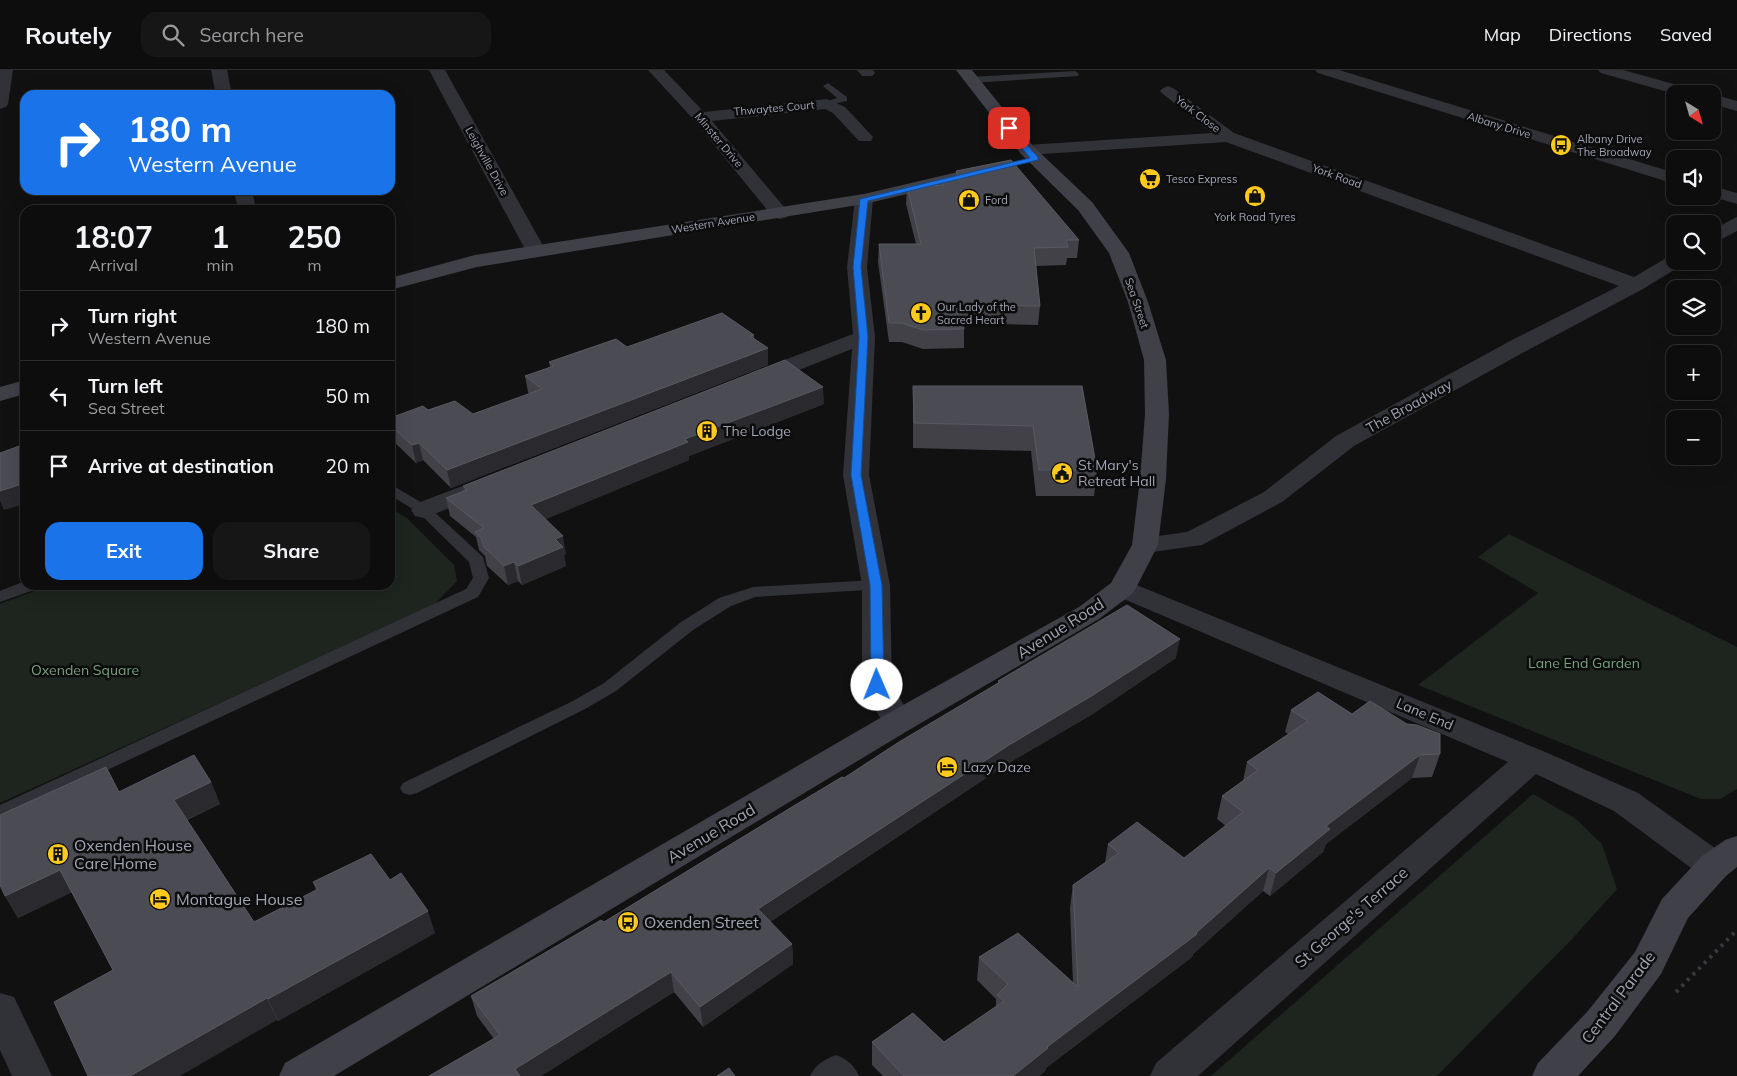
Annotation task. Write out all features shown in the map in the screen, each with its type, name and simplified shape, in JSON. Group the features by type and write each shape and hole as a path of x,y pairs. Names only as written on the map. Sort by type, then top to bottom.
{"main road":[{"name":"Sea Street","path":"968,75 1021,160 1085,206 1119,253 1138,302 1155,360 1156,414 1153,479 1144,545 1122,588"},
{"name":"Western Avenue","path":"395,283 475,262 536,251 864,199 1021,160"},
{"path":"0,394 20,388"},
{"name":"Avenue Road","path":"299,1076 898,722 1089,613 1122,588"},
{"name":"Central Parade","path":"1552,1076 1601,1024 1648,963 1675,908 1725,857"}],"street":[{"path":"0,104 5,70"},
{"path":"219,70 223,90"},
{"name":"Leighville Drive","path":"437,70 536,251"},
{"name":"Minster Drive","path":"656,70 700,117 780,213"},
{"name":"Albany Drive","path":"1323,70 1666,177"},
{"path":"1606,70 1666,87"},
{"name":"York Close","path":"1151,92 1185,89"},
{"name":"York Close","path":"1168,91 1228,137"},
{"path":"1721,102 1737,106"},
{"name":"Thwaytes Court","path":"700,117 827,104 839,110 865,137"},
{"name":"York Road","path":"1021,160 1128,143 1228,137 1636,285"},
{"path":"1721,194 1737,199"},
{"path":"864,199 857,267 864,337 856,475 876,585 877,685 898,722"},
{"path":"1721,233 1737,223"},
{"name":"The Broadway","path":"1144,545 1193,540 1273,496 1345,440 1520,345 1636,285 1666,267"},
{"path":"735,387 864,337"},
{"path":"424,510 497,481"},
{"name":"Lane End","path":"1122,588 1532,759 1626,802 1725,857"},
{"name":"St George's Terrace","path":"1170,1076 1532,759"},
{"path":"0,1009 32,1076"}],"lane":[{"path":"968,75 1075,74"},
{"path":"827,104 844,99 828,86"},
{"path":"0,813 472,593 481,578 477,560 424,510 395,491"},
{"path":"410,788 579,706 610,687 687,626 725,602 753,592 876,585"},
{"path":"0,597 20,589"},
{"path":"822,1076 836,1065 847,1076"}],"path":[{"path":"1669,1000 1737,930"}],"green space":[{"name":"Oxenden Square","path":"395,511 407,518 454,565 457,581 434,605 0,803 0,604 37,590 395,590"},
{"name":"Lane End Garden","path":"1509,534 1737,647 1737,789 1720,799 1701,799 1418,685 1538,593 1478,557"},
{"path":"1533,794 1576,819 1602,844 1617,889 1572,939 1437,1076 1211,1076"}],"building":[{"path":"1011,160 1079,240 1066,240 1068,247 1034,248 1040,306 959,305 964,329 923,330 902,323 889,323 879,244 921,244 907,187 944,185 941,180 960,179 956,171"},
{"path":"722,313 754,335 750,336 768,348 447,470 419,443 412,445 395,430 395,416 423,406 428,410 455,401 473,414 542,389 525,376 554,366 549,362 616,339 627,347"},
{"path":"785,360 823,387 685,439 688,442 531,505 563,536 555,539 563,547 518,566 514,562 504,566 484,547 481,538 475,532 484,528 446,498 467,490 463,486"},
{"path":"913,386 1082,386 1097,470 1039,470 1033,426 914,423"},
{"path":"20,446 20,485 0,491 0,453"},
{"path":"1127,605 1180,639 1093,695 1009,745 758,909 792,944 700,1007 671,972 515,1069 520,1076 429,1076 500,1035 471,996 601,920 604,922 842,777 844,778 899,742 1000,682 998,681"},
{"path":"1318,692 1352,714 1370,701 1407,724 1417,725 1440,734 1440,754 1420,755 1326,826 1330,829 1276,873 1269,868 1197,934 1047,1047 1013,1076 904,1076 872,1042 913,1013 944,1042 1004,1001 997,995 1008,984 979,957 1018,933 1078,987 1073,885 1119,853 1108,844 1137,822 1184,858 1243,812 1222,796 1258,770 1247,762 1308,721 1291,710"},
{"path":"194,755 211,782 174,800 254,922 318,889 313,882 371,854 390,880 401,873 428,911 267,998 130,1076 88,1076 54,1002 113,970 60,870 5,896 0,885 0,815 106,767 119,792"},
{"path":"729,1068 735,1076 717,1076"}],"place":[{"name":"Albany Drive The Broadway","path":"1561,145"},
{"name":"Tesco Express","path":"1150,179"},
{"name":"York Road Tyres","path":"1255,196"},
{"name":"Ford","path":"969,200"},
{"name":"Our Lady of the Sacred Heart","path":"921,313"},
{"name":"The Lodge","path":"707,431"},
{"name":"St Mary's Retreat Hall","path":"1062,473"},
{"name":"Lazy Daze","path":"947,767"},
{"name":"Oxenden House Care Home","path":"58,854"},
{"name":"Montague House","path":"160,899"},
{"name":"Oxenden Street","path":"628,922"}],"route":[{"path":"877,685 876,585 856,475 864,337 857,267 864,199 1035,159 1009,128"}]}
